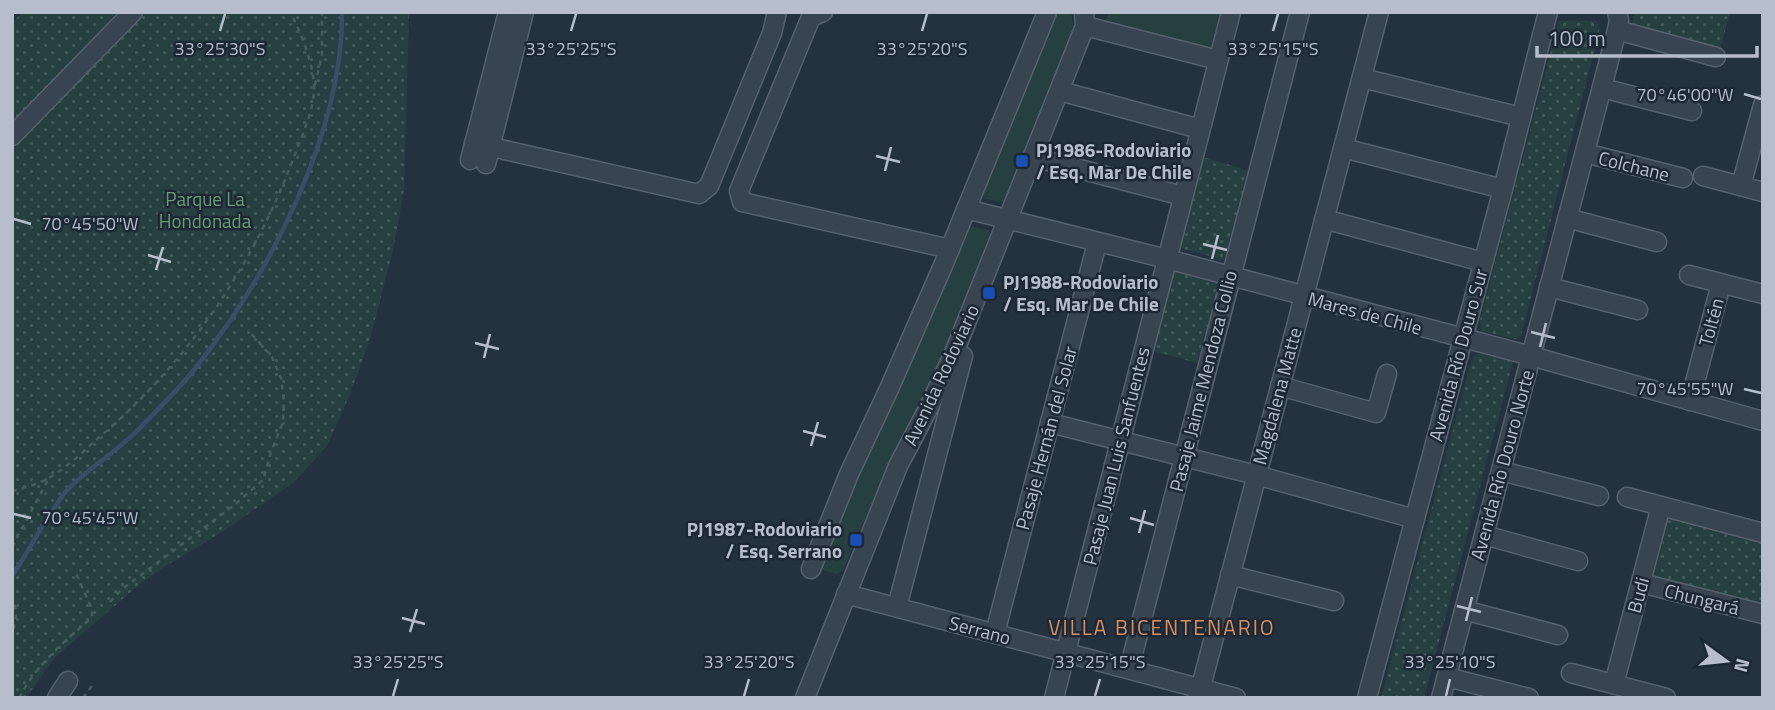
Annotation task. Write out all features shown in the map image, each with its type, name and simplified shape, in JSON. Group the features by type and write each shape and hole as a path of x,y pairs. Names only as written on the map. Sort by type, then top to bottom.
{"street":[{"path":"12,136 133,12"},
{"path":"480,153 508,12"},
{"path":"480,153 524,12"},
{"path":"480,153 699,194 709,186 772,33 777,12"},
{"path":"823,12 811,17 739,191 742,202 950,249"},
{"path":"811,569 849,474 855,439 909,344 1047,12"},
{"name":"Pasaje Juan Luis Sanfuentes","path":"1054,698 1231,12"},
{"name":"Pasaje Jaime Mendoza Collio","path":"1129,669 1300,12"},
{"name":"Magdalena Matte","path":"1199,693 1379,12"},
{"name":"Avenida Río Douro Sur","path":"1367,698 1548,12"},
{"path":"1084,19 1218,60"},
{"name":"Avenida Rodoviario","path":"805,698 898,466 954,353 1060,91 1084,19"},
{"path":"1617,21 1716,57"},
{"name":"Avenida Río Douro Norte","path":"1441,698 1602,88 1617,21"},
{"path":"1362,78 1521,117"},
{"path":"1602,88 1692,111"},
{"path":"1060,91 1200,128"},
{"path":"1741,187 1763,105"},
{"path":"1343,148 1503,189"},
{"name":"Colchane","path":"1585,153 1683,178"},
{"path":"1033,157 1183,196"},
{"path":"1703,176 1763,192"},
{"name":"Mares de Chile","path":"966,209 1167,259 1763,421"},
{"path":"1567,218 1657,242"},
{"path":"1324,219 1483,262"},
{"name":"Pasaje Hernán del Solar","path":"995,634 1097,243"},
{"path":"1689,275 1763,294"},
{"name":"Toltén","path":"1690,401 1721,284"},
{"path":"1549,287 1638,310"},
{"path":"897,607 962,356 954,353"},
{"path":"1280,386 1376,413 1387,374"},
{"path":"1050,423 1256,475 1415,519"},
{"path":"1501,471 1599,496"},
{"path":"1627,497 1763,533"},
{"name":"Budi","path":"1614,684 1661,506"},
{"path":"1484,536 1578,561"},
{"path":"1230,575 1334,601"},
{"name":"Chungará","path":"1641,583 1763,614"},
{"name":"Serrano","path":"846,594 1129,669 1199,693 1236,698"},
{"path":"1464,610 1558,635"},
{"path":"1571,673 1666,698"},
{"path":"1447,677 1529,698"},
{"path":"57,698 68,681"}],"path":[{"path":"290,12 312,70 315,89"},
{"path":"12,491 49,478 107,431 169,369 215,311 252,249 285,181 308,118 322,55 322,12"},
{"path":"110,602 121,590 233,506 262,480 283,422 284,401 281,378 272,357 248,330"},
{"path":"12,547 49,478"},
{"path":"19,698 28,680 55,649 92,615 92,609 75,571"},
{"path":"12,639 15,603"},
{"path":"83,698 94,683"}],"green space":[{"name":"Parque La Hondonada","path":"23,12 409,12 404,190 393,250 369,343 327,446 293,483 140,584 54,658 26,698 12,698 12,23"},
{"path":"1061,12 1071,13 1075,32 1003,203 984,198 982,186 1050,23"},
{"path":"1110,12 1220,13 1210,53 1104,23"},
{"path":"1635,12 1730,12 1720,50 1631,27"},
{"path":"1559,21 1596,21 1600,28 1521,336 1515,339 1481,331 1480,320"},
{"path":"1200,156 1250,171 1224,260 1173,246"},
{"path":"970,226 989,230 991,236 946,348 882,480 843,571 837,574 822,570 819,567 868,446"},
{"path":"1169,269 1219,283 1197,363 1146,349"},
{"path":"1478,353 1513,362 1424,698 1381,698 1472,358"},
{"path":"1670,514 1763,537 1763,608 1653,580"}],"waterway":[{"path":"12,576 66,491 130,437 176,390 197,366 251,288 297,199 316,152 330,105 339,58 342,12"}],"place":[{"name":"PJ1986-Rodoviario / Esq. Mar De Chile","path":"1022,161"},
{"name":"PJ1988-Rodoviario / Esq. Mar De Chile","path":"989,293"},
{"name":"PJ1987-Rodoviario / Esq. Serrano","path":"856,540"}],"district":[{"name":"VILLA BICENTENARIO","path":"1162,628"}]}
